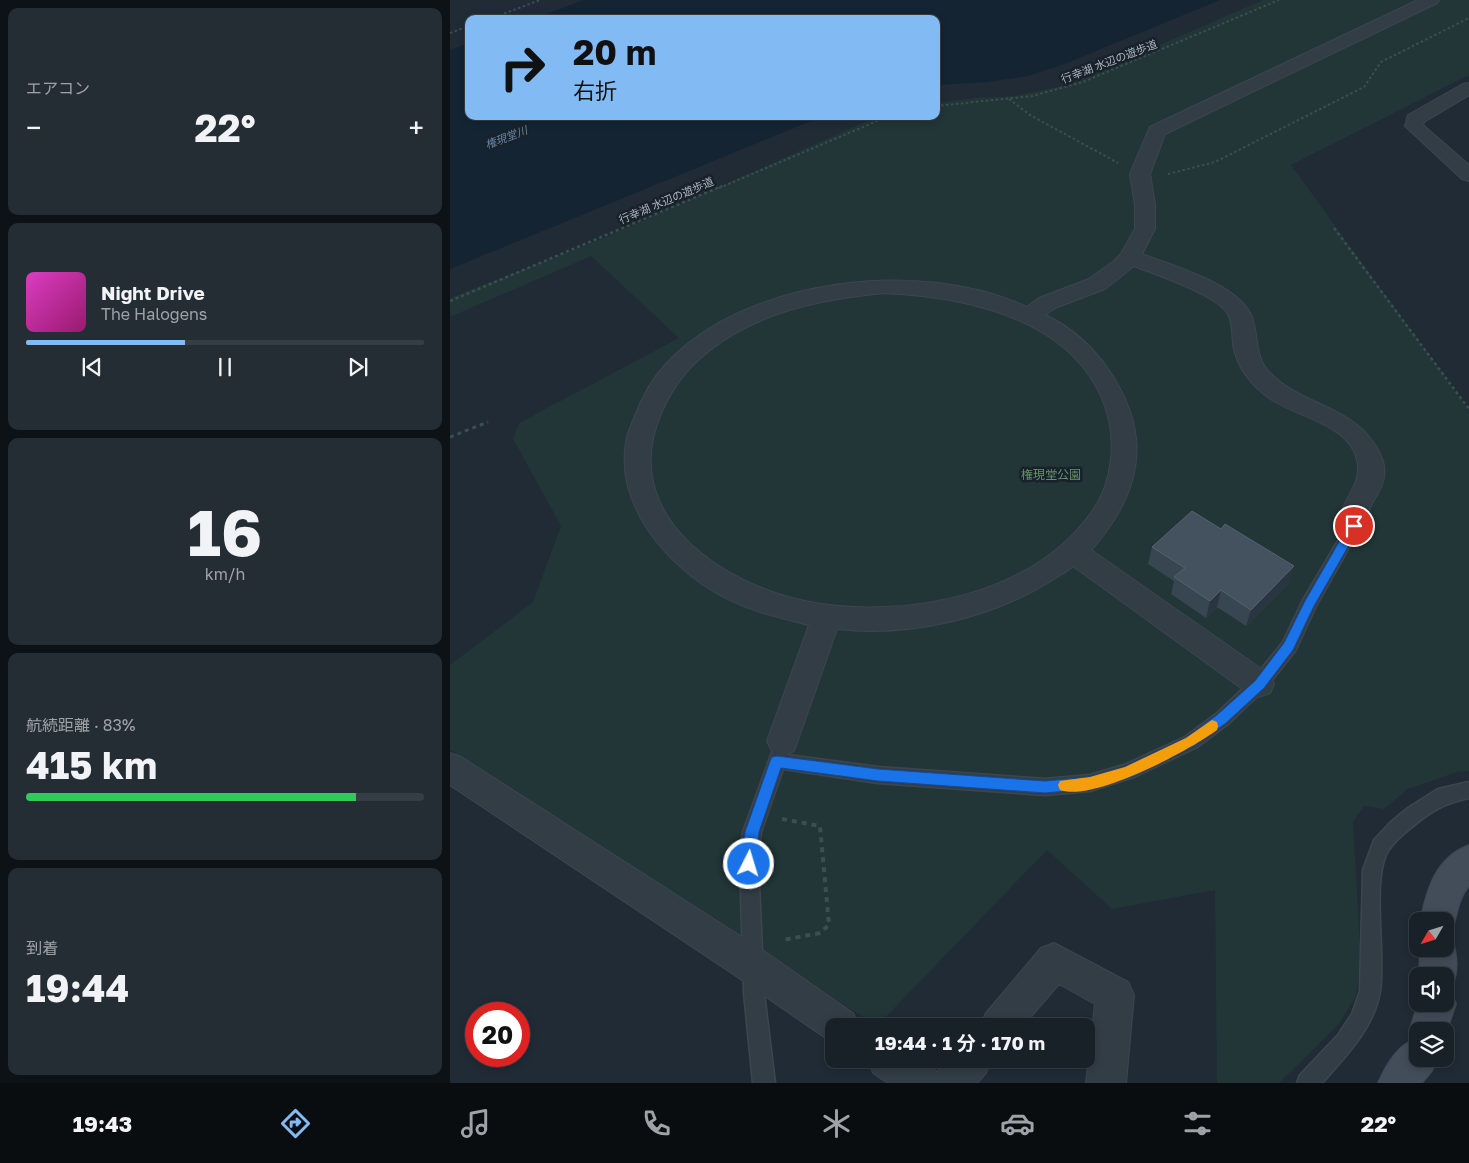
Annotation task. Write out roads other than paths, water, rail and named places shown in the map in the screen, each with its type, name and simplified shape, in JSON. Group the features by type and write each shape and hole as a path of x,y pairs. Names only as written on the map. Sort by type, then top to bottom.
{"street":[{"path":"1028,316 1047,303 1097,284 1122,266 1130,257 1145,229 1145,205 1140,174 1157,131 1431,0"},
{"path":"1469,88 1415,119 1414,126 1469,175"},
{"path":"1130,257 1197,283 1238,309 1243,321 1246,353 1263,380 1288,399 1320,411 1357,438 1366,450 1372,466 1372,481 1353,517 1354,526"},
{"path":"892,286 935,289 984,299 1028,316 1067,340 1098,370 1115,400 1124,432 1123,467 1111,502 1101,519 1072,551 1033,579 985,601 959,609 902,618 873,620 827,616 789,609 739,592 718,581 681,553 667,537 654,518 644,498 638,457 640,436 655,398 682,363 717,334 760,312 808,296 858,288 892,286"},
{"path":"1072,551 1259,684"},
{"path":"780,751 827,616"},
{"path":"450,767 752,965 828,1018"},
{"path":"1440,912 1445,888 1469,862"},
{"path":"1006,1018 1054,961 1115,995 1106,1083"},
{"path":"1398,1083 1410,1067"},
{"path":"900,1068 922,1083"},
{"path":"952,1083 964,1068"}],"lane":[{"path":"764,1083 752,965 749,864 752,832 780,751 878,775 983,784 1045,787 1090,783 1128,772 1190,742 1222,719 1259,684 1289,646 1309,604 1354,526"},
{"path":"1308,1083 1345,1042 1360,1020 1370,991 1372,870 1381,846 1397,828 1414,814 1444,796 1469,790"}],"water":[{"path":"584,0 1220,0 1062,65 1028,76 987,82 940,85 940,15 544,15"},
{"name":"権現堂川","path":"465,44 465,120 813,120 450,269 450,50"}],"park label":[{"name":"権現堂公園","path":"1051,474"}]}
